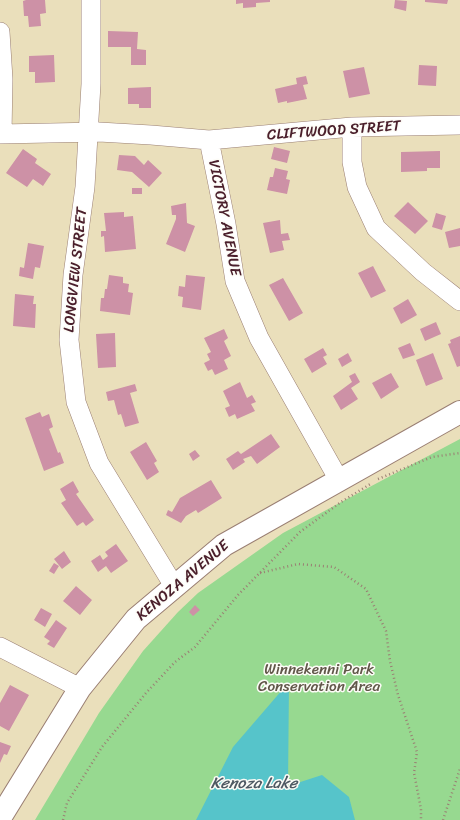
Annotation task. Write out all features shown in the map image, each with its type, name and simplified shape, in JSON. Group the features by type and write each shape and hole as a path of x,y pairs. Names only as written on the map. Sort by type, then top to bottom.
{"main road":[{"name":"KENOZA AVENUE","path":"2,817 80,688 136,619 224,545 460,412"}],"street":[{"name":"LONGVIEW STREET","path":"91,0 88,132 85,187 73,274 69,340 76,402 100,463 174,586"},
{"path":"0,32 3,79 1,134"},
{"name":"CLIFTWOOD STREET","path":"209,140 352,127 460,125"},
{"path":"352,127 352,162 357,187 376,228 423,272 460,301"},
{"name":"VICTORY AVENUE","path":"1,134 88,132 151,134 209,140 226,224 235,281 259,338 339,480"},
{"path":"0,647 80,688"}],"path":[{"path":"63,820 67,803 102,747 146,693 175,662 195,647 225,610 300,532 347,498 379,479 432,457 460,453"},
{"path":"260,574 298,564 334,566 366,589 386,631 390,660 398,695 417,752 414,773 421,809 421,820"},
{"path":"443,820 460,769"}],"green space":[{"name":"Winnekenni Park Conservation Area","path":"460,439 460,820 35,820 99,713 143,651 178,612 198,593 283,533"}],"water":[{"name":"Kenoza Lake","path":"289,682 288,786 322,775 349,797 355,820 196,820 233,747"}],"building":[{"path":"45,0 46,13 40,14 41,26 29,27 28,16 24,16 23,1"},
{"path":"236,0 270,0 270,2 256,3 256,7 243,8 243,3 236,4"},
{"path":"395,0 407,1 406,11 394,8"},
{"path":"425,0 448,0 447,4 425,2"},
{"path":"108,31 138,32 137,49 146,50 146,65 131,65 131,47 108,47"},
{"path":"54,55 55,82 35,83 35,72 29,72 29,56"},
{"path":"419,65 437,66 436,86 418,85"},
{"path":"364,67 370,94 349,98 343,71"},
{"path":"306,76 308,84 303,85 307,99 287,103 287,101 278,103 275,89 297,84 296,78"},
{"path":"151,87 151,108 139,108 139,104 128,104 128,88"},
{"path":"274,147 290,151 287,163 271,159"},
{"path":"23,149 37,159 35,163 51,174 43,186 33,179 27,187 6,173"},
{"path":"440,151 440,168 427,168 427,171 401,172 401,152"},
{"path":"119,155 135,156 144,165 148,160 162,173 149,187 132,172 117,170"},
{"path":"275,168 288,171 286,179 290,180 287,194 267,190 270,177 273,177"},
{"path":"132,188 142,188 142,194 132,194"},
{"path":"408,202 428,221 415,234 394,216"},
{"path":"186,203 187,223 195,226 185,252 166,244 176,219 176,215 172,215 171,206"},
{"path":"124,212 124,217 133,216 136,249 105,252 104,236 101,237 101,231 106,231 104,213"},
{"path":"436,213 446,216 442,230 432,227"},
{"path":"280,220 281,234 288,233 290,240 282,241 284,250 270,253 263,223"},
{"path":"460,228 460,246 449,248 445,232"},
{"path":"28,243 44,246 40,268 35,267 33,279 19,276 20,267 24,268"},
{"path":"373,266 386,291 371,298 358,273"},
{"path":"109,275 123,277 123,283 129,284 128,292 133,293 130,315 100,311 101,298 104,298"},
{"path":"186,275 205,277 201,310 182,307 183,297 178,296 179,286 185,287"},
{"path":"283,278 303,313 289,321 269,285"},
{"path":"15,294 34,296 33,304 36,304 35,328 13,326"},
{"path":"408,299 417,315 401,324 393,308"},
{"path":"436,322 441,334 425,341 420,329"},
{"path":"224,329 228,338 224,341 231,356 224,360 228,369 215,375 212,369 208,371 204,363 210,360 207,354 211,352 204,338"},
{"path":"115,333 116,367 98,368 96,334"},
{"path":"460,336 460,366 457,367 448,344 451,343 450,340"},
{"path":"410,343 415,355 403,359 398,348"},
{"path":"323,348 327,355 323,357 327,364 312,373 304,359"},
{"path":"348,353 352,361 342,367 338,359"},
{"path":"433,353 443,379 426,386 416,360"},
{"path":"355,373 360,382 351,388 358,399 341,410 333,396 352,382 349,376"},
{"path":"391,373 399,387 381,399 372,383"},
{"path":"240,382 247,398 252,395 256,402 251,404 255,411 237,419 235,414 229,417 225,408 230,406 223,391"},
{"path":"135,384 137,391 130,393 139,423 125,427 121,414 118,415 114,400 108,401 106,392"},
{"path":"40,412 42,417 49,414 53,427 49,429 58,453 60,452 64,463 44,471 25,418"},
{"path":"271,434 280,447 257,464 251,456 243,459 245,462 233,470 226,459 238,451 241,454"},
{"path":"146,442 157,461 154,463 159,472 147,480 130,452"},
{"path":"195,450 200,456 193,461 189,454"},
{"path":"211,480 222,498 198,513 196,510 186,516 181,523 166,515 168,510 172,512 180,498"},
{"path":"73,481 79,492 76,494 94,520 86,526 83,522 77,526 61,503 66,500 60,489"},
{"path":"116,544 128,561 111,573 106,566 98,572 91,561 100,555 103,560 108,556 105,552"},
{"path":"64,551 71,562 62,569 54,559"},
{"path":"54,563 59,566 54,574 49,571"},
{"path":"76,586 92,600 80,615 63,601"},
{"path":"195,605 200,610 193,616 189,612"},
{"path":"41,608 52,614 45,627 34,620"},
{"path":"56,620 67,628 54,648 47,644 50,641 44,637"},
{"path":"10,685 29,695 9,731 0,726 0,703"},
{"path":"0,742 11,746 7,755 4,754 0,763"}]}
